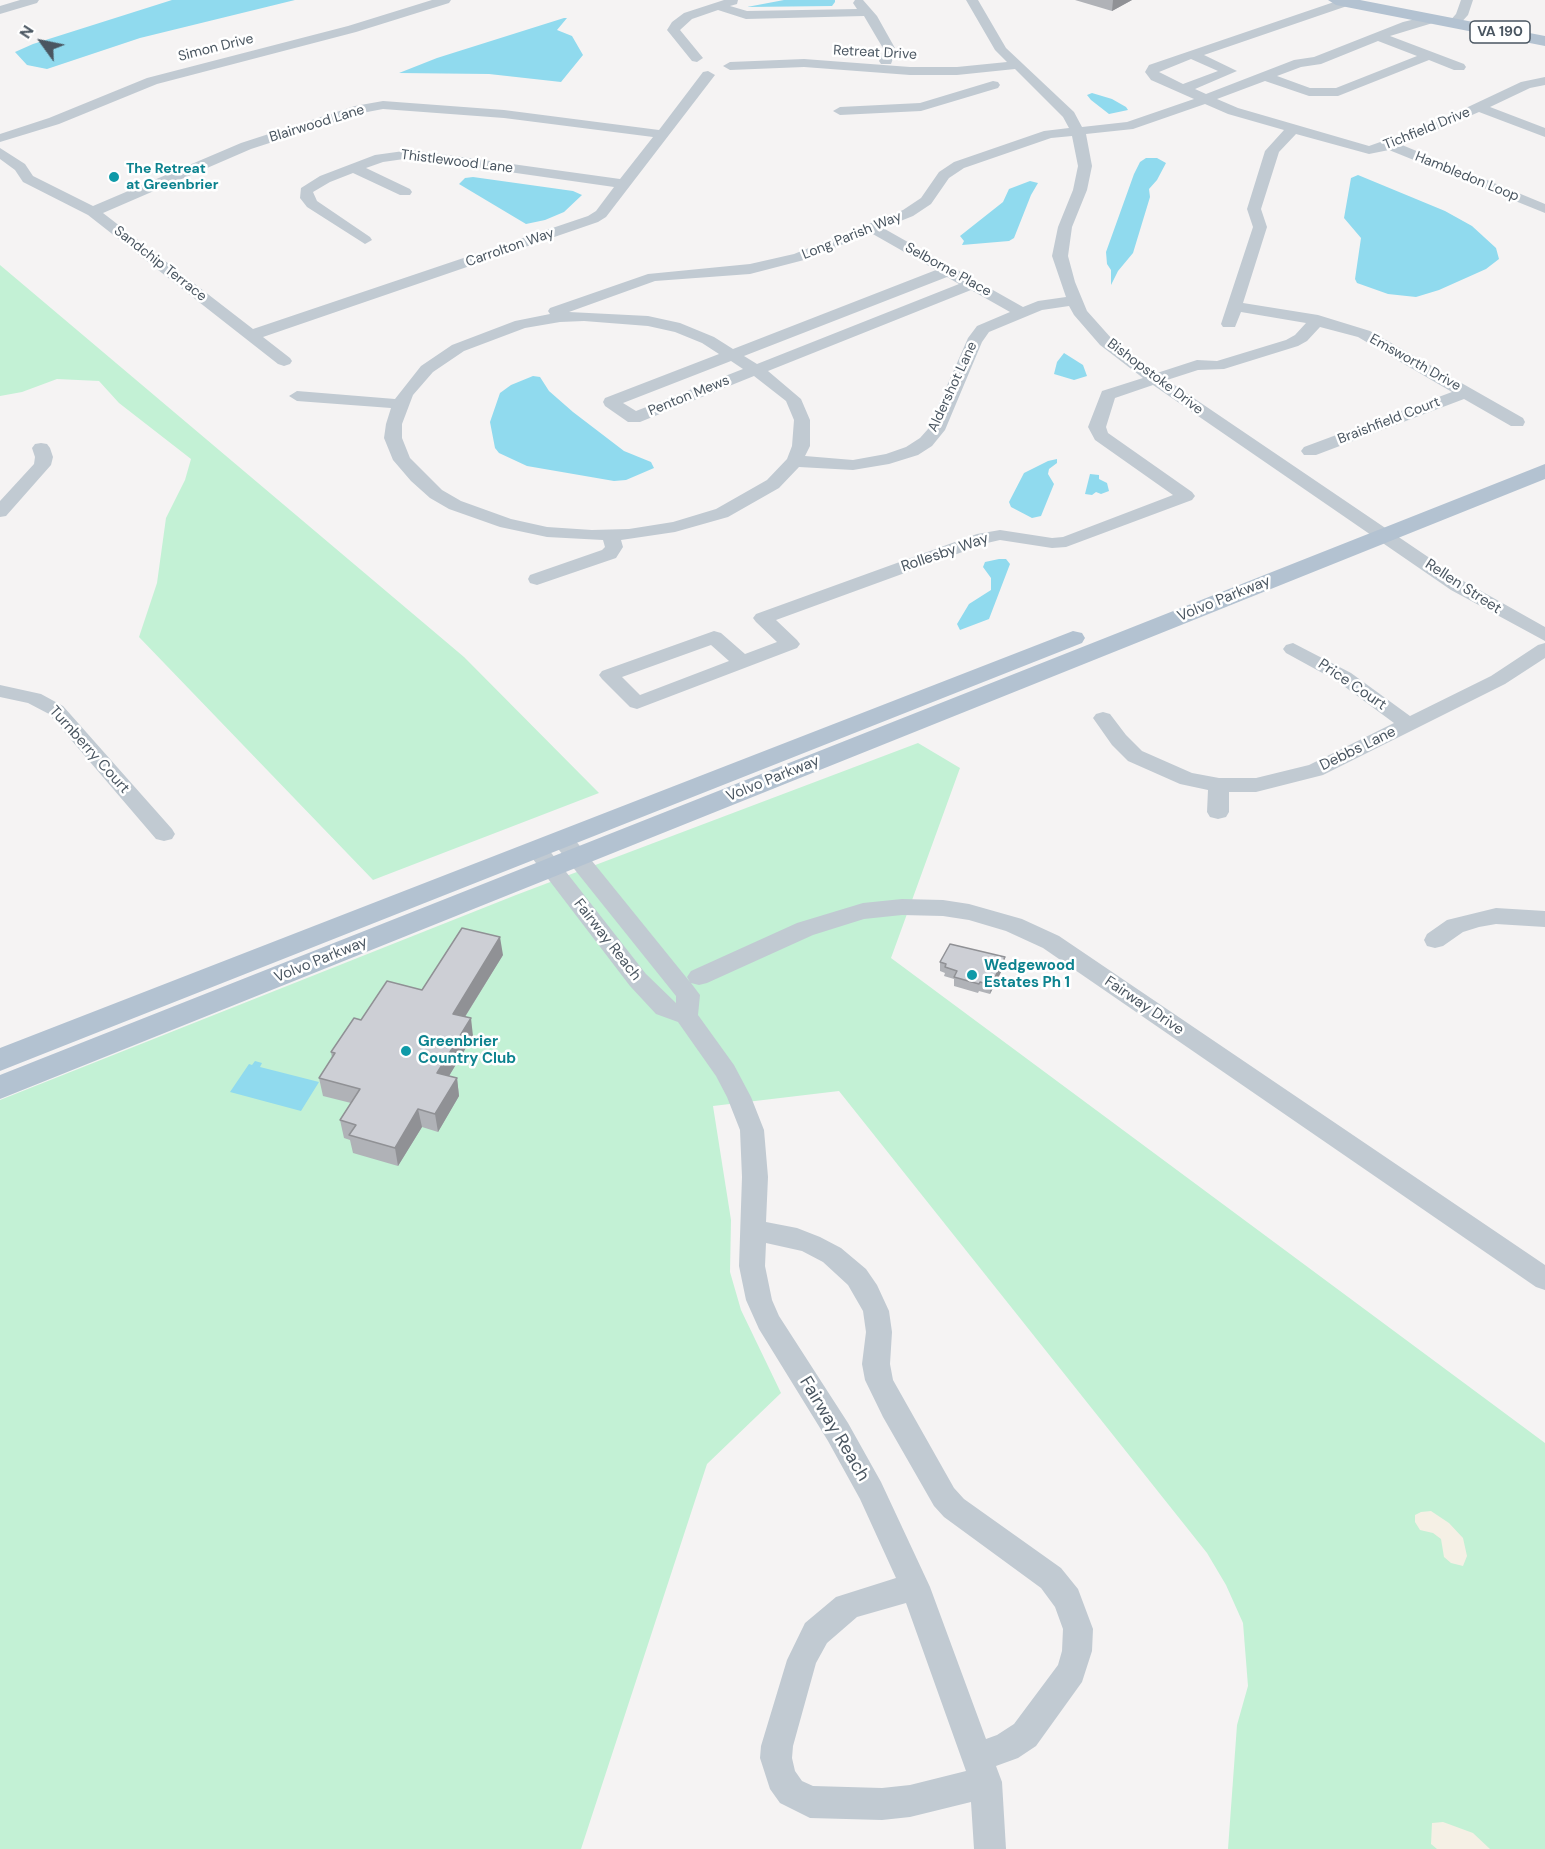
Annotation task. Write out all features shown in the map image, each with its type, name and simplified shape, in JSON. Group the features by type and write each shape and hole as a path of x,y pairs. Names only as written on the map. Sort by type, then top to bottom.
{"main road":[{"name":"VA 190","path":"1341,1 1461,13 1545,31"},
{"name":"VA 190","path":"1382,4 1432,19 1461,13 1545,41"},
{"name":"Volvo Parkway","path":"1375,529 1545,451"},
{"name":"Volvo Parkway","path":"0,1087 557,854 1375,529 1545,471"},
{"name":"Volvo Parkway","path":"0,1060 557,854"}],"street":[{"path":"0,10 33,0"},
{"name":"Simon Drive","path":"0,138 54,121 153,81 188,70 352,29 445,0"},
{"path":"708,64 673,30 688,16 737,0"},
{"path":"858,0 868,12 890,50 886,61"},
{"name":"Bishopstoke Drive","path":"972,0 988,30 1012,60 1069,115 1081,139 1085,166 1080,190 1065,227 1060,256 1067,282 1080,312 1106,342 1161,384 1375,529"},
{"path":"1192,55 1341,1"},
{"path":"1299,63 1306,55 1378,26 1385,17 1382,4"},
{"path":"718,6 746,15 868,12"},
{"path":"1299,63 1316,61 1377,36 1432,19"},
{"path":"1377,36 1459,68"},
{"name":"Retreat Drive","path":"708,64 800,55 886,61 931,82"},
{"path":"1183,89 1230,71 1192,55"},
{"name":"Tichfield Drive","path":"1192,55 1154,68 1152,72 1156,77 1240,114 1295,127 1369,150 1389,145 1526,85 1545,81"},
{"path":"1264,76 1310,92 1338,92 1428,56"},
{"name":"Retreat Drive","path":"708,64 804,63 931,82 957,71 1012,60"},
{"name":"Long Parish Way","path":"521,324 620,287 666,275 763,267 799,257 874,229 918,207 930,196 944,175 959,165 1039,136 1128,126 1150,120 1299,63"},
{"name":"Carrolton Way","path":"252,335 593,219 601,214 662,134 708,64"},
{"path":"840,111 921,107 931,82 993,85"},
{"name":"Blairwood Lane","path":"93,212 246,146 360,109 382,105 407,105 504,114 662,134"},
{"path":"1478,107 1545,134"},
{"path":"1229,324 1260,227 1254,209 1272,151 1295,127"},
{"name":"Hambledon Loop","path":"1389,145 1545,209"},
{"name":"Sandchip Terrace","path":"0,152 20,167 28,179 93,212 284,361"},
{"name":"Thistlewood Lane","path":"365,240 307,198 306,191 313,185 380,158 411,154 624,184"},
{"path":"353,168 405,192"},
{"name":"Selborne Place","path":"874,229 1021,312"},
{"name":"Penton Mews","path":"948,271 611,402 634,418 972,284"},
{"path":"620,287 610,298 609,305 612,312 622,317"},
{"name":"Aldershot Lane","path":"795,461 834,465 868,464 912,451 926,442 936,430 978,334 989,325 1021,312 1050,303 1074,300"},
{"name":"Emsworth Drive","path":"1235,307 1317,321 1364,334 1517,422"},
{"path":"560,317 622,317 680,328 708,340 732,355 783,390 797,406 803,433 795,461 773,484 722,513 675,527 611,534 574,534 523,528 454,505 424,484 402,460 393,438 394,424 400,404 418,379 442,358 474,341 521,324 560,317"},
{"name":"Rollesby Way","path":"742,662 714,637 609,675 638,703 790,644 763,618 983,538 1000,535 1052,543 1066,542 1186,496 1101,435 1097,426 1105,405 1122,404 1161,384 1210,374 1218,366 1292,343 1301,338 1317,321"},
{"name":"Braishfield Court","path":"1311,451 1467,392"},
{"path":"297,396 400,404"},
{"path":"0,512 42,465 44,457 41,448"},
{"name":"Rellen Street","path":"1375,529 1479,599 1545,635"},
{"path":"537,579 609,554 614,547 611,534"},
{"name":"Price Court","path":"1293,649 1344,677 1409,725"},
{"name":"Debbs Lane","path":"1103,718 1119,740 1136,756 1187,779 1219,785 1256,785 1316,770 1498,680 1545,649"},
{"name":"Turnberry Court","path":"0,691 34,698 56,710 164,834"},
{"path":"1218,812 1219,785"},
{"name":"Fairway Reach","path":"557,854 638,980 664,1008 686,1016 719,1061 739,1096 749,1122 754,1177 752,1266 759,1300 768,1321 838,1432 871,1491 915,1587 982,1770 990,1849"},
{"name":"Fairway Drive","path":"699,977 805,929 863,911 902,907 943,908 969,912 1014,925 1051,942 1545,1279"},
{"path":"1435,940 1455,926 1478,919 1496,916 1545,919"},
{"path":"753,1230 796,1238 811,1244 832,1255 857,1277 876,1311 879,1332 876,1364 879,1380 944,1497 961,1513 1051,1578 1067,1599 1078,1629 1077,1651 1071,1672 1025,1735 1007,1747 982,1770 910,1801 882,1804 820,1802 800,1798 791,1792 781,1778 776,1758 777,1746 802,1660 816,1633 846,1607 884,1594 915,1587"}],"green space":[{"path":"0,265 464,657 599,793 373,880 139,637 157,583 166,518 185,480 191,459 119,403 99,381 57,379 22,392 0,396"},
{"name":"Greenbrier Country Club","path":"918,743 960,768 891,958 1545,1443 1545,1849 1228,1849 1237,1725 1248,1686 1243,1623 1226,1585 1207,1553 839,1091 713,1106 731,1220 730,1272 741,1310 781,1393 707,1464 581,1849 0,1849 0,1100 516,895"}],"sand":[{"path":"1431,1511 1449,1523 1463,1538 1467,1556 1463,1566 1451,1563 1444,1557 1441,1539 1433,1533 1420,1530 1415,1522 1415,1515"},
{"path":"1443,1822 1473,1833 1490,1849 1437,1849 1431,1844 1432,1823"}],"water":[{"path":"172,0 295,0 140,38 47,69 27,65 15,52 33,44"},
{"path":"784,0 835,0 835,2 832,6 747,7"},
{"path":"567,18 557,30 572,36 583,55 561,82 489,74 399,73 437,58"},
{"path":"1092,93 1112,99 1128,110 1109,114 1087,95"},
{"path":"1146,158 1157,158 1166,163 1149,189 1150,197 1133,253 1118,271 1111,285 1111,270 1107,264 1106,252 1134,174 1140,162"},
{"path":"1358,175 1445,211 1472,226 1496,248 1499,259 1486,269 1439,290 1416,297 1388,294 1357,283 1355,279 1361,238 1344,218 1351,178"},
{"path":"473,177 573,191 582,195 564,212 545,220 526,224 459,184 465,178"},
{"path":"1030,181 1038,183 1014,238 1009,241 962,245 964,241 960,236 1003,202 1009,189"},
{"path":"1064,353 1083,365 1087,376 1074,380 1054,374 1057,362"},
{"path":"533,376 540,377 549,391 624,451 651,462 654,468 626,480 614,481 527,466 499,453 495,448 490,422 500,393 511,385"},
{"path":"1057,459 1057,463 1049,469 1048,474 1054,484 1041,516 1032,518 1011,507 1009,502 1024,473"},
{"path":"1090,474 1099,475 1099,479 1107,483 1109,491 1101,494 1096,492 1092,495 1085,494"},
{"path":"1006,559 1010,564 989,619 960,630 957,624 969,604 991,590 991,578 983,567 985,562"},
{"path":"255,1061 262,1063 260,1067 319,1082 301,1111 230,1092 249,1064 252,1065"}],"building":[{"name":"Greenbrier Country Club","path":"462,928 500,937 453,1014 471,1018 437,1073 457,1078 435,1114 418,1109 395,1148 349,1135 356,1125 340,1120 360,1089 319,1078 335,1053 331,1052 354,1018 361,1020 387,981 422,990"},
{"name":"Wedgewood Estates Ph 1","path":"950,944 1005,957 991,985 954,977 957,971 945,967 946,964 940,962"}],"place":[{"name":"The Retreat at Greenbrier","path":"114,177"},
{"name":"Wedgewood Estates Ph 1","path":"972,975"},
{"name":"Greenbrier Country Club","path":"406,1051"}]}
